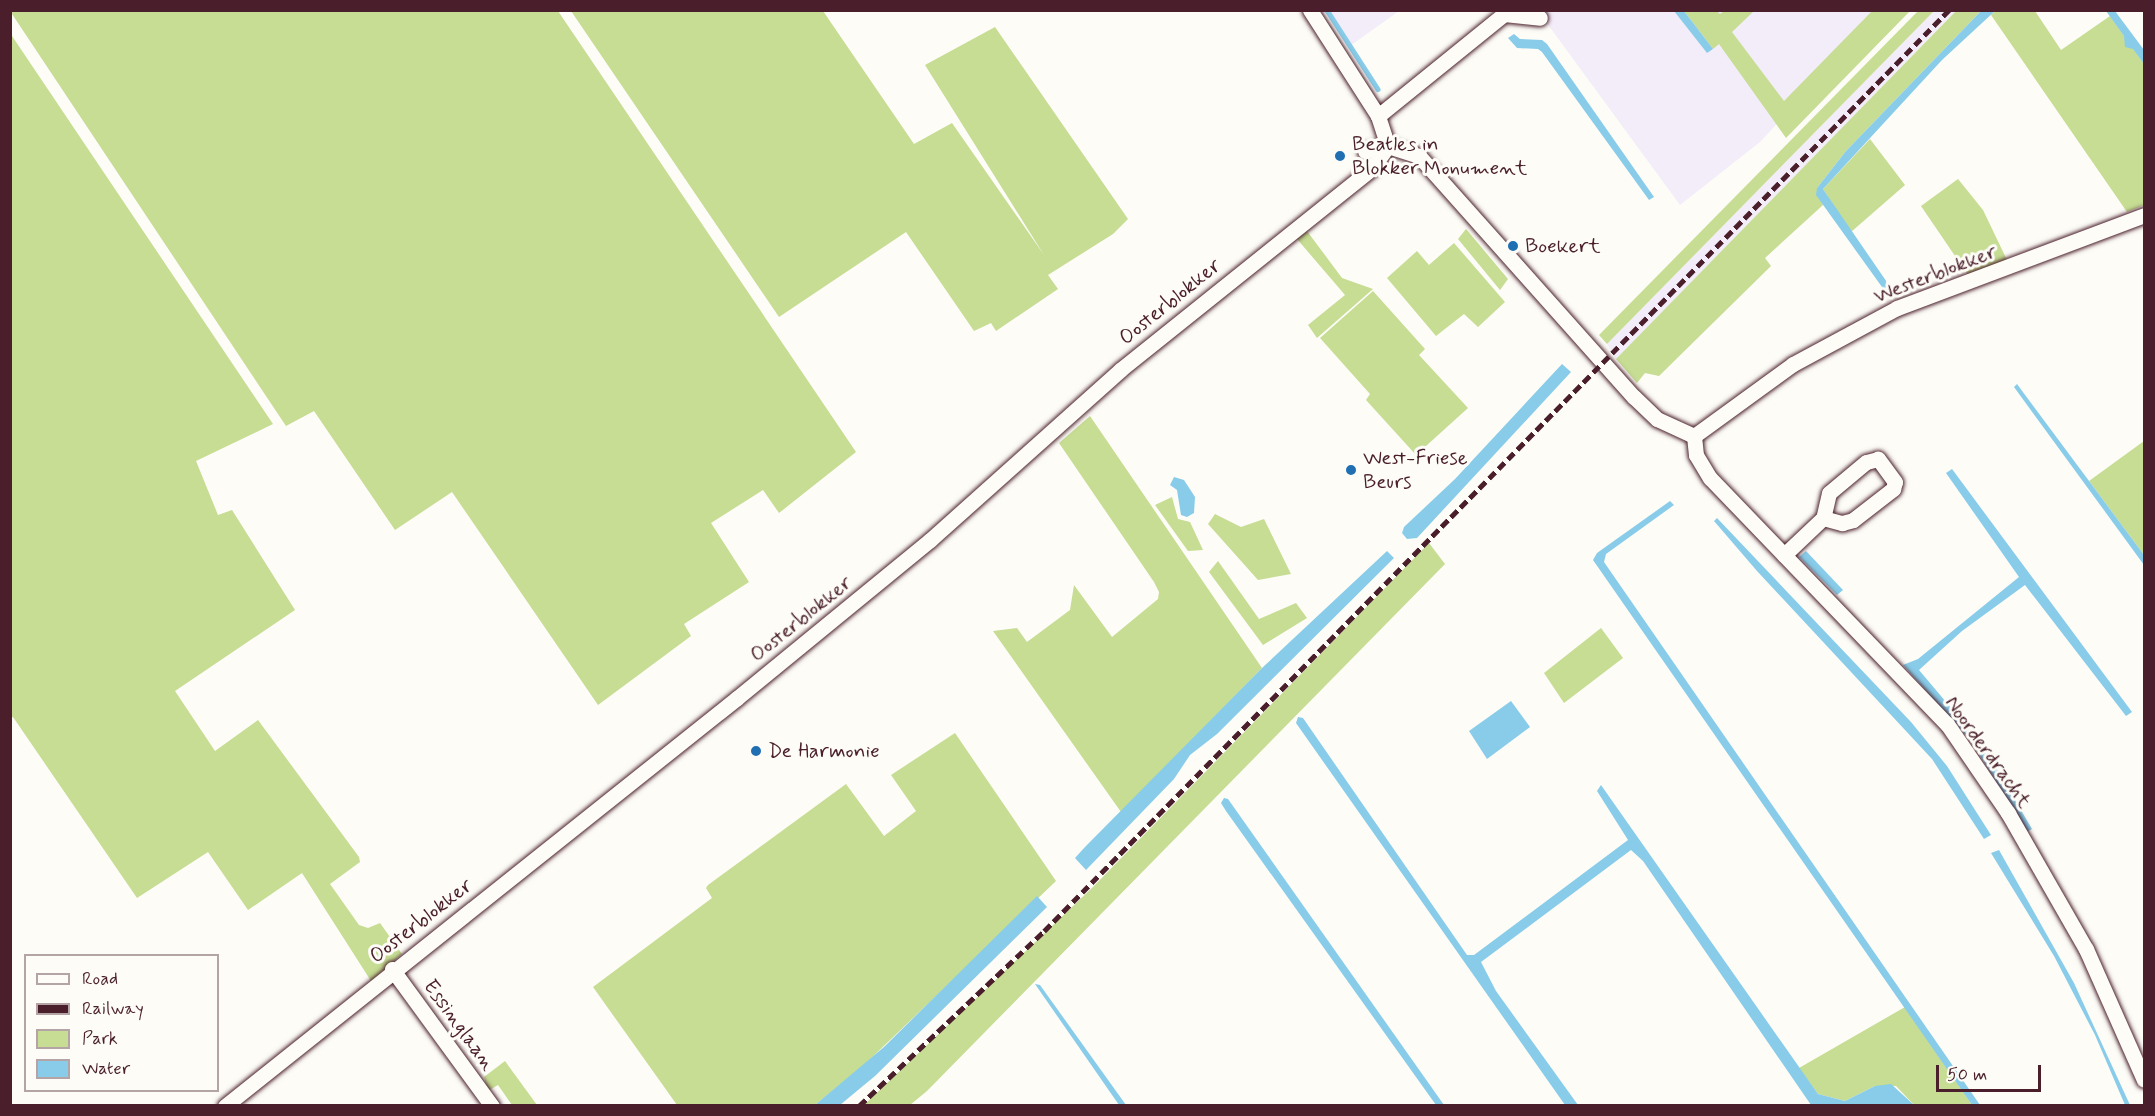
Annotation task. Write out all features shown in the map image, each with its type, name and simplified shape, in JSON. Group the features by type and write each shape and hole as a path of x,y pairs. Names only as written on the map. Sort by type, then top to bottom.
{"street":[{"path":"1310,10 1378,116 1388,146"},
{"path":"1378,116 1504,14 1540,18"},
{"path":"1365,150 1388,146 1419,156 1634,397 1657,419 1694,436"},
{"name":"Oosterblokker","path":"225,1106 393,969 691,735 912,555 1120,370 1372,168 1388,146"},
{"name":"Westerblokker","path":"1694,436 1794,364 1897,308 2145,215"},
{"name":"Noorderdracht","path":"1694,436 1702,467 1953,733 2008,813 2086,949 2145,1080"},
{"path":"1784,555 1823,518 1829,493 1866,462 1878,459 1895,482 1893,489 1853,520 1842,523 1823,518"},
{"name":"Essinglaan","path":"393,969 492,1106"}],"shaded area":[{"path":"1329,11 1399,11 1350,46"},
{"path":"1538,11 1882,11 1760,142 1680,205"},
{"path":"1934,11 1956,11 1616,359 1607,344"}],"green space":[{"path":"10,11 558,11 856,452 779,513 763,490 711,523 749,582 684,624 691,636 598,705 452,492 395,530 314,411 286,426"},
{"path":"571,11 823,11 914,144 952,123 1044,255 925,65 995,27 1128,219 1113,234 1048,275 1058,289 996,331 991,323 974,331 906,232 779,317"},
{"path":"1684,11 1717,11 1720,14 1724,11 1754,11 1732,32 1784,101 1872,11 1910,11 1786,138 1719,44 1713,49"},
{"path":"1918,11 1934,11 1607,344 1599,335"},
{"path":"1956,11 1981,11 1846,151 1817,188 1823,205 1765,258 1771,266 1659,376 1645,373 1637,383 1616,359"},
{"path":"1995,11 2035,11 2061,50 2110,16 2144,64 2144,205 2127,212 1991,15"},
{"path":"10,33 273,424 196,461 218,515 232,510 295,610 175,691 215,751 258,720 359,857 360,862 330,884 359,925 368,928 380,923 402,954 371,981 302,873 248,910 208,852 137,898 13,717 11,718"},
{"path":"1870,139 1905,185 1851,232 1823,189"},
{"path":"1958,179 1983,210 2007,260 1968,275 1921,206"},
{"path":"1466,229 1508,279 1500,290 1458,239"},
{"path":"1307,231 1342,278 1373,289 1317,338 1308,325 1345,295 1297,239"},
{"path":"1454,243 1505,302 1478,327 1464,314 1436,336 1387,278 1417,251 1429,265"},
{"path":"1373,291 1425,349 1419,355 1468,408 1416,455 1366,400 1370,394 1320,338"},
{"path":"1090,416 1262,668 1121,812 993,631 1017,628 1027,642 1070,610 1074,585 1112,637 1158,599 1159,592 1154,582 1059,443"},
{"path":"2144,441 2144,555 2089,481"},
{"path":"1172,497 1178,519 1190,522 1203,550 1188,551 1155,505"},
{"path":"1215,514 1241,527 1264,519 1291,574 1258,580 1208,524"},
{"path":"1429,543 1445,564 927,1091 910,1105 864,1105 1093,887"},
{"path":"1218,561 1259,619 1296,603 1307,618 1263,645 1209,572"},
{"path":"1601,628 1623,658 1564,703 1544,673"},
{"path":"955,733 1056,881 865,1064 815,1105 677,1105 593,987 712,898 706,888 708,885 846,784 884,836 916,811 891,775"},
{"path":"1905,1007 1972,1105 1914,1105 1896,1086 1875,1086 1845,1101 1818,1094 1799,1068"},
{"path":"505,1061 537,1105 512,1105 498,1085 488,1091 484,1077"}],"water":[{"path":"1674,11 1684,11 1713,49 1707,53"},
{"path":"1981,11 1995,11 1942,60 1823,189 1893,291 1887,294 1816,195 1817,188 1846,151"},
{"path":"2106,11 2115,11 2144,50 2144,64 2133,49 2125,47 2124,36"},
{"path":"1514,34 1520,39 1542,40 1547,44 1654,197 1649,200 1542,52 1538,49 1517,48 1508,38"},
{"path":"1562,364 1571,372 1417,538 1407,539 1402,533 1404,527 1455,479"},
{"path":"2017,384 2144,555 2144,565 2014,387"},
{"path":"1952,469 2132,712 2126,716 2025,585 1962,631 1919,670 1984,747 2032,829 2027,832 1971,741 1903,665 1918,659 2019,577 1946,473"},
{"path":"1174,477 1184,480 1195,497 1194,513 1187,517 1181,515 1177,490 1170,485"},
{"path":"1670,501 1674,505 1606,554 1604,562 1980,1105 1972,1105 1593,560 1597,553"},
{"path":"1717,518 1911,722 1947,766 1991,835 1984,839 1932,759 1757,571 1714,521"},
{"path":"1387,551 1394,558 1217,734 1190,755 1174,779 1086,870 1075,858 1085,847 1262,668"},
{"path":"1806,551 1843,590 1837,595 1799,557"},
{"path":"1511,701 1530,727 1487,759 1469,731"},
{"path":"1298,717 1303,718 1467,955 1474,955 1628,840 1597,791 1601,785 1818,1094 1845,1101 1875,1086 1891,1084 1914,1105 1811,1105 1643,861 1631,850 1481,962 1496,991 1578,1105 1565,1105 1296,723"},
{"path":"1224,798 1228,799 1444,1105 1436,1105 1226,811 1221,803"},
{"path":"1999,850 2074,983 2130,1105 2125,1105 2095,1035 2054,956 1991,853"},
{"path":"1037,896 1047,907 875,1076 840,1105 815,1105 884,1047"},
{"path":"1035,984 1040,985 1126,1105 1119,1105"}],"waterway":[{"path":"1327,10 1378,89"}],"railway":[{"path":"859,1106 1044,931 1949,10"}],"place":[{"name":"Beatles in Blokker Monument","path":"1340,156"},
{"name":"Boekert","path":"1513,246"},
{"name":"West-Friese Beurs","path":"1351,470"},
{"name":"De Harmonie","path":"756,751"}]}
